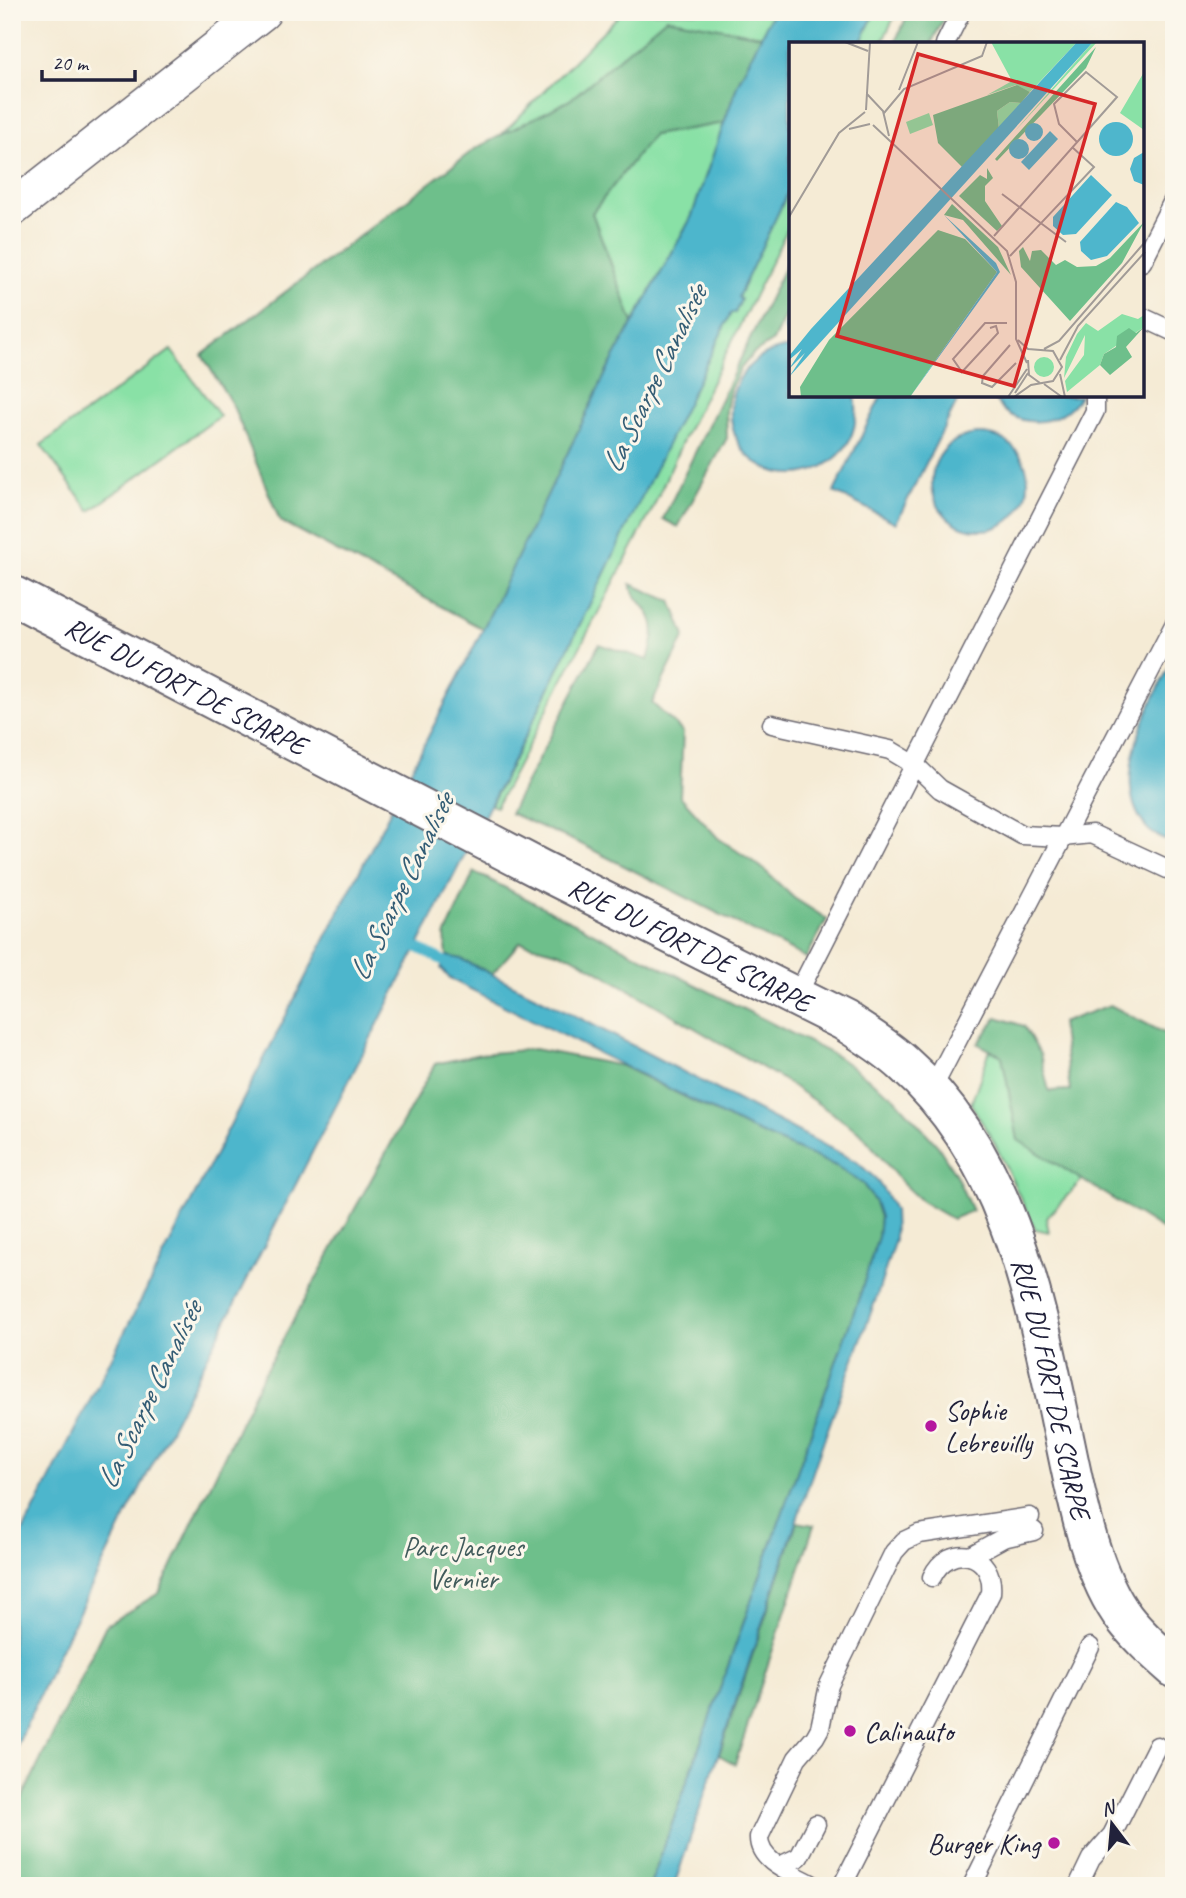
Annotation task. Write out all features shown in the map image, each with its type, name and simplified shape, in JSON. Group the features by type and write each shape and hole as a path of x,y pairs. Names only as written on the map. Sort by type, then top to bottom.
{"main road":[{"name":"RUE DU FORT DE SCARPE","path":"12,594 508,852 844,1021 905,1064 953,1118 984,1170 1016,1245 1042,1332 1076,1492 1102,1576 1123,1617 1138,1635 1174,1668"},
{"name":"RUE DU FORT DE SCARPE","path":"1089,1538 1102,1563 1133,1604 1151,1618 1174,1630"}],"street":[{"path":"18,201 263,12"}],"lane":[{"path":"946,42 961,12"},
{"path":"1144,258 1174,199"},
{"path":"1144,318 1174,332"},
{"path":"796,997 1095,411 1095,397"},
{"path":"931,1091 1174,625"},
{"path":"772,724 890,750 915,765 940,789 1022,835 1063,837 1092,834 1174,872"},
{"path":"814,1886 762,1854 759,1843 761,1830 797,1758 820,1728 829,1685 898,1546 919,1534 1032,1524 970,1556"},
{"path":"842,1886 989,1600 992,1586 987,1569 978,1559 953,1556 940,1563 932,1577"},
{"path":"972,1886 1090,1647"},
{"path":"1077,1886 1091,1859 1112,1836 1157,1745"},
{"path":"780,1866 799,1857 816,1824"}],"green space":[{"path":"622,12 773,12 761,36 666,18 570,100 500,136"},
{"path":"875,12 897,12 882,42 861,42"},
{"path":"909,12 947,12 932,42 895,42"},
{"path":"666,18 761,36 738,83 724,123 653,135 592,213 633,323 608,369 483,629 280,521 233,406 202,355 476,148 570,100"},
{"path":"724,123 691,218 633,323 592,213 653,135"},
{"path":"789,190 789,226 684,438 652,510 496,807 491,805 731,312 735,313 741,300 738,297"},
{"path":"789,258 789,307 773,341 753,354 741,368 730,389 726,411 727,438 678,527 663,519"},
{"path":"171,350 220,416 90,511 41,445"},
{"path":"631,584 671,601 685,636 652,703 683,732 680,796 718,838 761,867 794,898 827,919 806,958 581,844 510,813 599,644 648,660 653,637 652,620"},
{"path":"474,872 838,1057 895,1098 938,1146 956,1175 972,1211 952,1219 921,1201 903,1184 861,1133 785,1081 572,956 520,942 492,974 461,959 447,956 445,936"},
{"path":"1110,1005 1174,1038 1174,1237 1018,1140 1002,1056 978,1044 997,1017 1024,1026 1040,1054 1049,1091 1070,1090 1061,1023"},
{"name":"Parc Jacques Vernier","path":"534,1049 622,1066 748,1128 836,1166 863,1184 875,1202 880,1217 878,1237 862,1289 650,1886 12,1886 12,1819 106,1625 159,1593 263,1375 435,1064 480,1054"},
{"path":"990,1050 1002,1055 1018,1140 1082,1180 1046,1218 1049,1232 1035,1229 995,1144 971,1104"},
{"path":"797,1522 814,1525 735,1764 719,1755"}],"water":[{"name":"La Scarpe Canalisée","path":"773,12 875,12 861,42 789,42 789,190 738,297 741,300 735,313 731,313 532,723 126,1516 55,1661 12,1757 12,1553 483,629 608,369 691,218 738,83"},
{"path":"789,348 789,397 855,397 854,427 848,442 839,455 824,466 796,474 770,470 750,458 737,439 731,418 733,396 742,375 759,358"},
{"path":"881,397 959,397 896,523 834,492"},
{"path":"994,397 1079,397 1061,415 1049,420 1024,420 1001,408"},
{"path":"980,434 998,438 1014,448 1024,464 1028,482 1024,500 1014,516 998,526 980,530 962,526 946,516 936,500 932,482 936,464 946,448 962,438"},
{"path":"1174,657 1174,843 1155,835 1146,827 1135,808 1131,787 1137,741 1154,696"},
{"path":"447,956 461,959 572,1014 857,1162 876,1179 894,1210 895,1239 877,1296 821,1448 674,1886 650,1886 862,1289 878,1237 880,1217 875,1202 863,1184 836,1166 748,1128 450,979 441,968"}],"waterway":[{"name":"La Scarpe Canalisée","path":"408,943 454,966"}],"place":[{"name":"Sophie Lebreuilly","path":"931,1426"},
{"name":"Calinauto","path":"850,1731"},
{"name":"Burger King","path":"1054,1843"}]}
